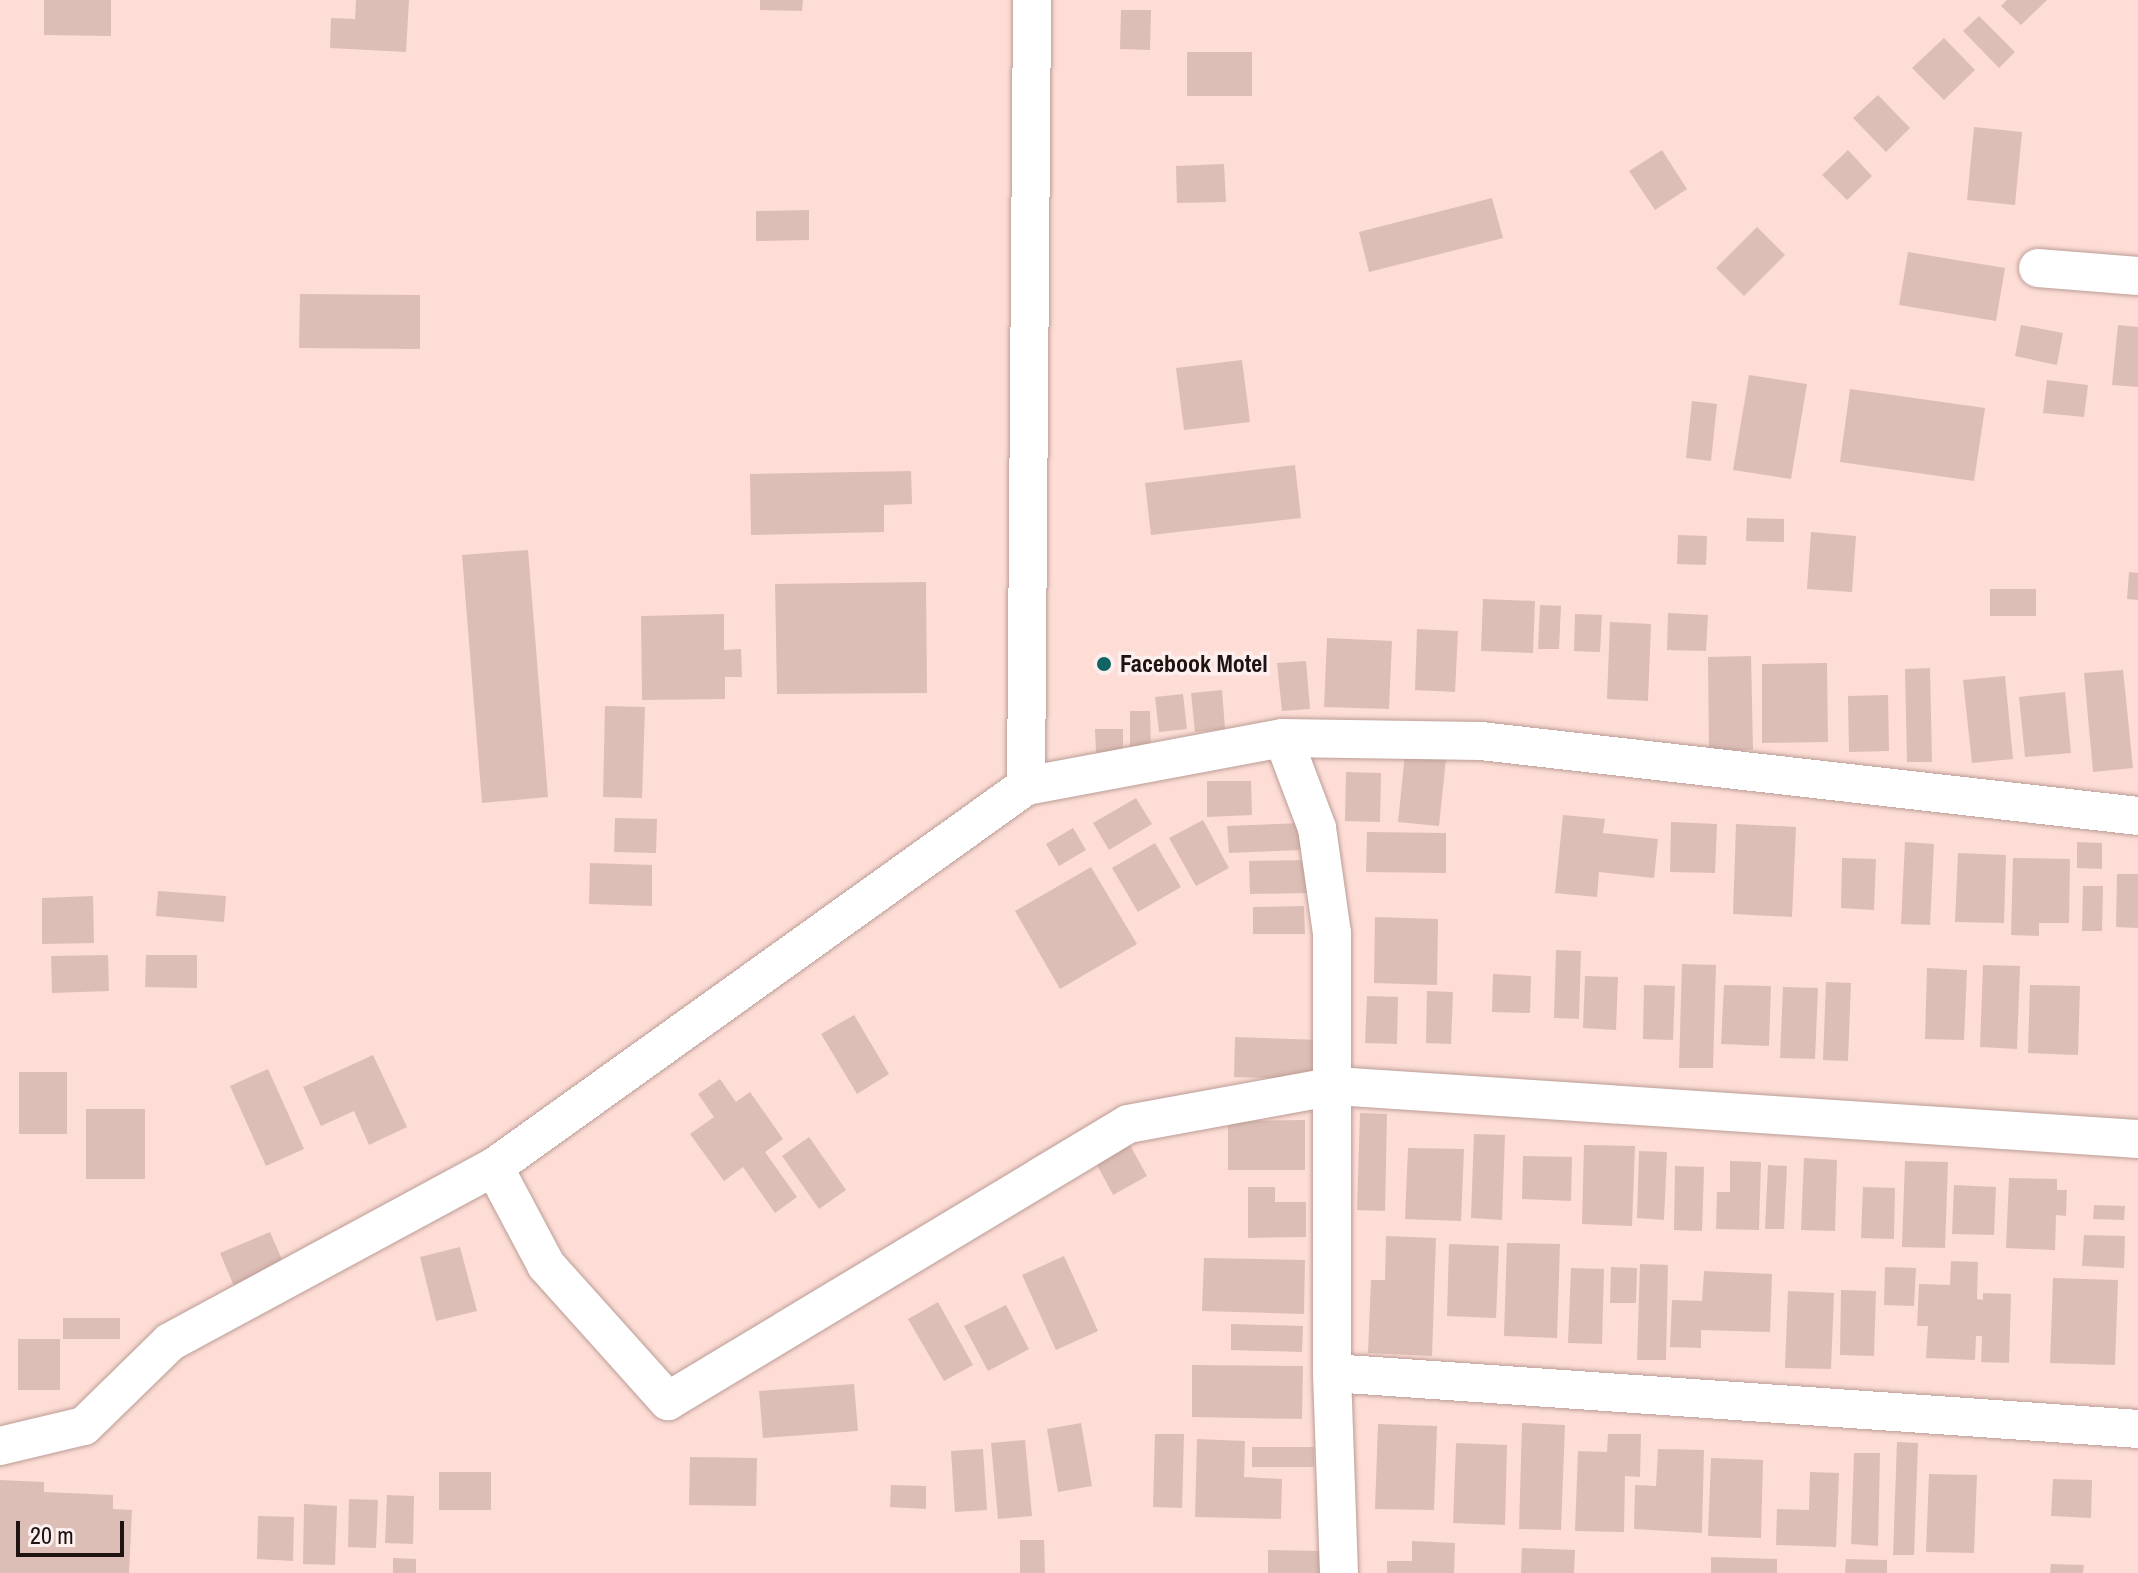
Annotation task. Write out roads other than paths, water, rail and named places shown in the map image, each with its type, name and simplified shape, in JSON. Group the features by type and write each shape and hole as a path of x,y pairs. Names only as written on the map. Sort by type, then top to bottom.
{"street":[{"path":"1026,786 1032,0"},
{"path":"2038,268 2138,276"},
{"path":"1283,738 1321,858 1332,933 1335,1086 1332,1373 1339,1573"},
{"path":"0,1446 84,1426 170,1342 494,1167 1026,786 1283,738 1481,741 2138,816"},
{"path":"494,1167 546,1265 668,1401 1128,1124 1335,1086 2138,1139"},
{"path":"1332,1373 2138,1429"}],"place":[{"name":"Facebook Motel","path":"1104,664"}]}
